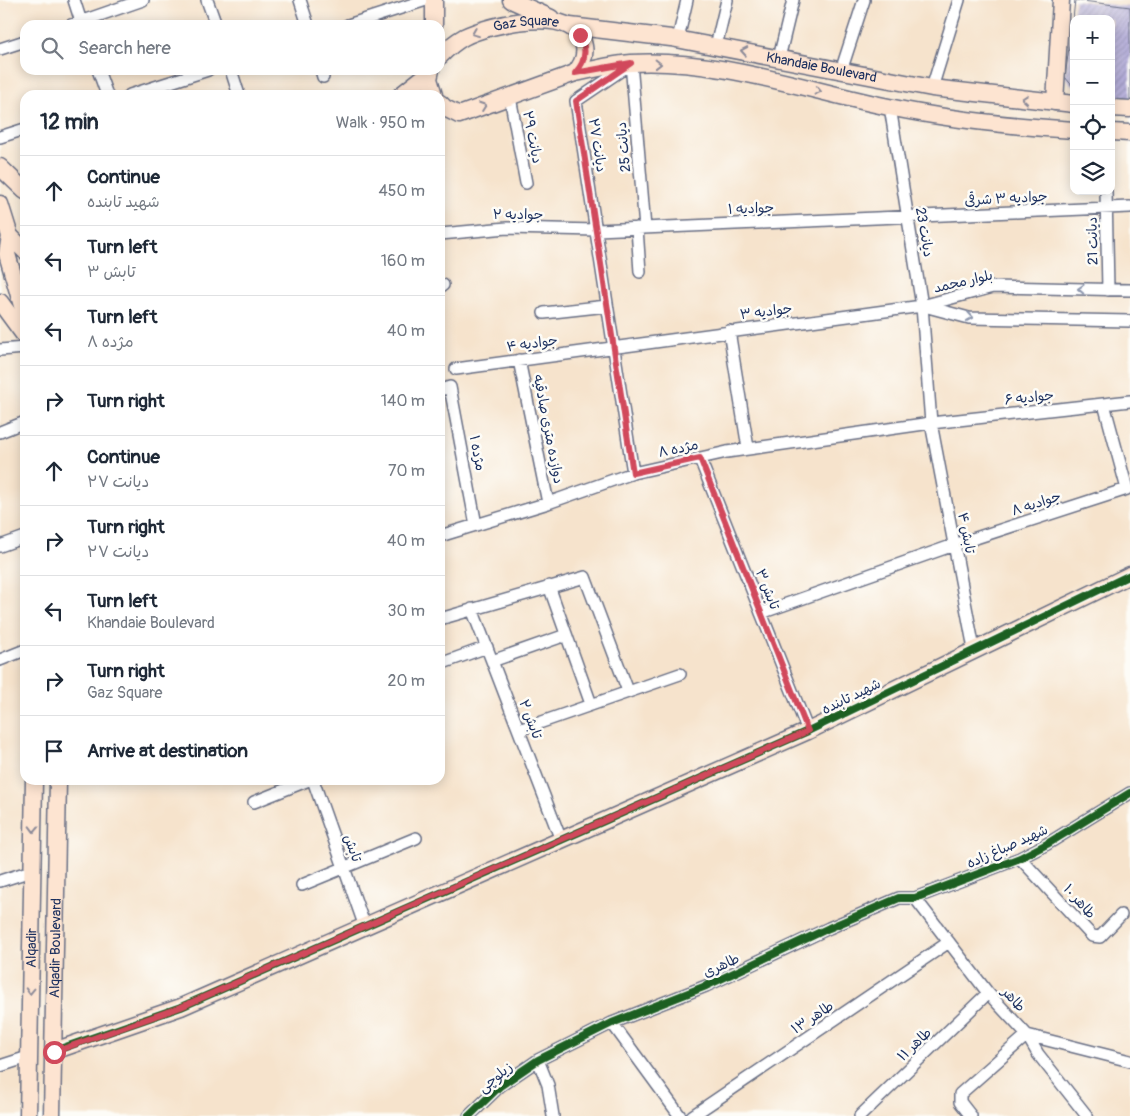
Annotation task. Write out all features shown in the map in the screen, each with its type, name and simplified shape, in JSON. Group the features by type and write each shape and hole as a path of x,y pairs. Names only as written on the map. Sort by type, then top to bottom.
{"main road":[{"path":"434,0 434,20"},
{"path":"511,0 565,24"},
{"path":"1054,102 1061,0"},
{"name":"Gaz Square","path":"445,52 462,38 496,26 527,21 565,24 580,35 584,48 583,62 575,73"},
{"name":"Khandaie Boulevard","path":"565,24 678,39 932,88 1070,104"},
{"name":"Khandaie Boulevard","path":"575,73 631,63 703,66 954,119 1070,130"},
{"path":"445,119 575,73"},
{"path":"407,90 425,75"},
{"path":"430,75 432,90"},
{"path":"445,108 459,115"},
{"path":"1115,108 1130,109"},
{"path":"1115,132 1130,133"},
{"path":"0,167 20,186"},
{"path":"0,204 20,295"},
{"path":"8,243 20,248"},
{"path":"0,302 20,329"},
{"name":"شهید تابنده","path":"54,1052 181,1007 808,731 1130,575"},
{"name":"Alqadir","path":"28,1116 34,870 34,785"},
{"name":"Alqadir Boulevard","path":"52,1116 58,785"}],"street":[{"path":"74,0 77,20"},
{"path":"89,20 143,0"},
{"path":"207,0 214,20"},
{"path":"300,0 306,20"},
{"path":"383,20 426,0"},
{"path":"678,39 686,0"},
{"path":"716,46 727,0"},
{"path":"779,58 793,0"},
{"path":"841,71 864,0"},
{"path":"932,88 959,0"},
{"path":"0,49 20,43"},
{"name":"دیانت 25","path":"631,63 641,228 640,272"},
{"name":"دیانت ۲۷","path":"597,230 576,101 631,63"},
{"path":"100,75 105,90"},
{"path":"146,90 192,75"},
{"path":"233,75 238,90"},
{"name":"دیانت ۲۹","path":"510,97 526,183"},
{"name":"دیانت 23","path":"890,107 906,217 922,306 931,423"},
{"path":"0,137 20,130"},
{"name":"دیانت 21","path":"1106,195 1108,290"},
{"name":"جوادیه ۳ شرقی","path":"906,217 1130,207"},
{"name":"جوادیه ۱","path":"597,230 906,217"},
{"name":"جوادیه ۲","path":"445,234 507,228 597,230"},
{"path":"597,230 633,473"},
{"name":"بلوار محمد","path":"922,306 993,287 1130,290"},
{"path":"544,313 607,306"},
{"name":"بلوار محمد","path":"922,306 969,318 1130,321"},
{"name":"جوادیه ۳","path":"613,347 729,330 922,306"},
{"path":"729,330 748,448"},
{"name":"جوادیه ۴","path":"456,369 613,347"},
{"path":"0,350 20,348"},
{"name":"دوازده متری صادقیه","path":"520,360 548,504"},
{"name":"مژده ۱","path":"445,389 476,525"},
{"name":"جوادیه ۶","path":"931,423 1130,401"},
{"name":"جوادیه ۸","path":"761,613 954,545 1127,489 1104,404"},
{"name":"مژده ۸","path":"445,534 548,504 633,473 748,448 931,423"},
{"name":"تابش ۴","path":"931,423 974,649"},
{"path":"0,432 20,424"},
{"name":"تابش ۳","path":"700,458 808,731"},
{"path":"0,546 20,539"},
{"path":"445,617 585,577 628,691"},
{"path":"549,586 591,704"},
{"name":"تابش ۲","path":"472,609 562,840"},
{"path":"492,661 566,635"},
{"path":"445,662 487,647"},
{"path":"0,660 20,652"},
{"path":"519,730 680,674"},
{"path":"254,802 296,785"},
{"name":"تابش","path":"315,785 365,927"},
{"name":"شهید صباغ زاده","path":"915,898 1020,858 1048,844 1130,793"},
{"path":"302,885 416,838"},
{"name":"طاهر ۱۰","path":"1020,858 1092,936 1100,937 1122,915"},
{"path":"0,881 34,870"},
{"name":"طاهری","path":"538,1060 612,1023 706,986 829,928 899,898 915,898"},
{"name":"طاهر","path":"915,898 988,993 1027,1035 1038,1054 1087,1116"},
{"name":"طاهر ۱۳","path":"692,1116 949,942"},
{"name":"طاهر ۱۱","path":"860,1116 988,993"},
{"path":"612,1023 680,1116"},
{"path":"971,1116 960,1102 960,1094 1027,1035 1130,1060"},
{"path":"0,1066 28,1057"},
{"path":"538,1060 548,1085 553,1116"},
{"name":"زیلوچی","path":"469,1116 500,1086 538,1060"}],"building":[{"path":"1075,0 1130,7 1130,102 1115,100 1115,15 1073,15"},
{"path":"1070,41 1070,83 1065,77"}],"cycle path":[{"path":"54,1051 181,1007 808,731 1130,575"},
{"path":"469,1116 500,1086 538,1060 612,1023 706,986 829,928 899,898 915,898 1020,858 1047,844 1130,793"}],"route":[{"path":"54,1052 181,1007 808,731 700,458 633,473 576,101 631,63 575,73 580,68 584,55 583,41 580,35"}]}
